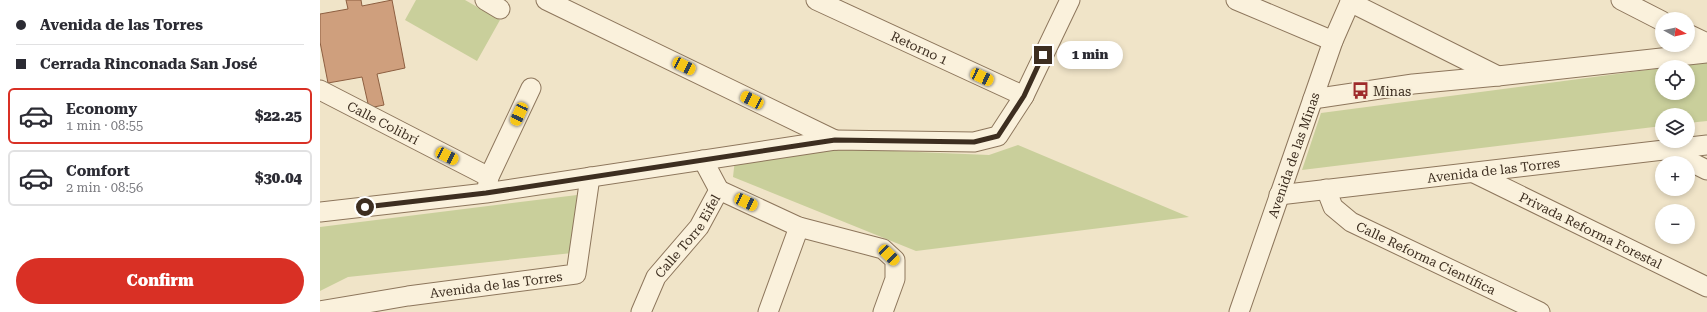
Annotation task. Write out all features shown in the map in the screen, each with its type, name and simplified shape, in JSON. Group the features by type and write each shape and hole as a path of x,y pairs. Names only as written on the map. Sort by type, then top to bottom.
{"street":[{"path":"546,0 835,140"},
{"name":"Retorno 1","path":"816,0 1024,96"},
{"path":"320,212 488,185 590,177 835,140 974,142 998,136 1024,96 1070,0"},
{"path":"1236,0 1332,41"},
{"path":"1621,0 1655,17"},
{"path":"1351,1 1498,76"},
{"name":"Avenida de las Minas","path":"1239,312 1332,41 1351,1"},
{"path":"1695,37 1707,43"},
{"path":"1313,99 1413,84 1707,53"},
{"path":"488,185 531,88"},
{"name":"Calle Colibrí","path":"320,90 488,185"},
{"name":"Avenida de las Torres","path":"1279,195 1707,145"},
{"path":"1667,150 1707,170"},
{"name":"Calle Torre Eifel","path":"641,312 656,277 699,227 719,190 703,160"},
{"name":"Privada Reforma Forestal","path":"1474,173 1707,287"},
{"name":"Avenida de las Torres","path":"320,310 408,296 576,274 590,177"},
{"name":"Calle Reforma Científica","path":"1326,189 1333,207 1351,222 1540,312"},
{"path":"719,190 799,227 883,249 895,260 895,279 883,312"},
{"path":"768,312 799,227"}],"green space":[{"path":"416,0 465,0 500,20 477,61 405,20"},
{"path":"1707,62 1707,121 1695,122 1695,108 1655,108 1655,127 1302,170 1321,113 1655,69 1655,100 1695,100 1695,64"},
{"path":"1018,145 1189,217 916,251 733,177 735,159 821,148 989,155"},
{"path":"577,195 572,253 348,277 320,291 320,227"}],"building":[{"path":"346,0 361,0 362,6 392,0 405,68 377,74 384,105 369,108 362,77 328,83 320,42 320,14 348,9"}],"place":[{"name":"Minas","path":"1360,91"}],"route":[{"path":"365,207 486,193 835,140 974,142 998,136 1024,96 1043,55"}]}
